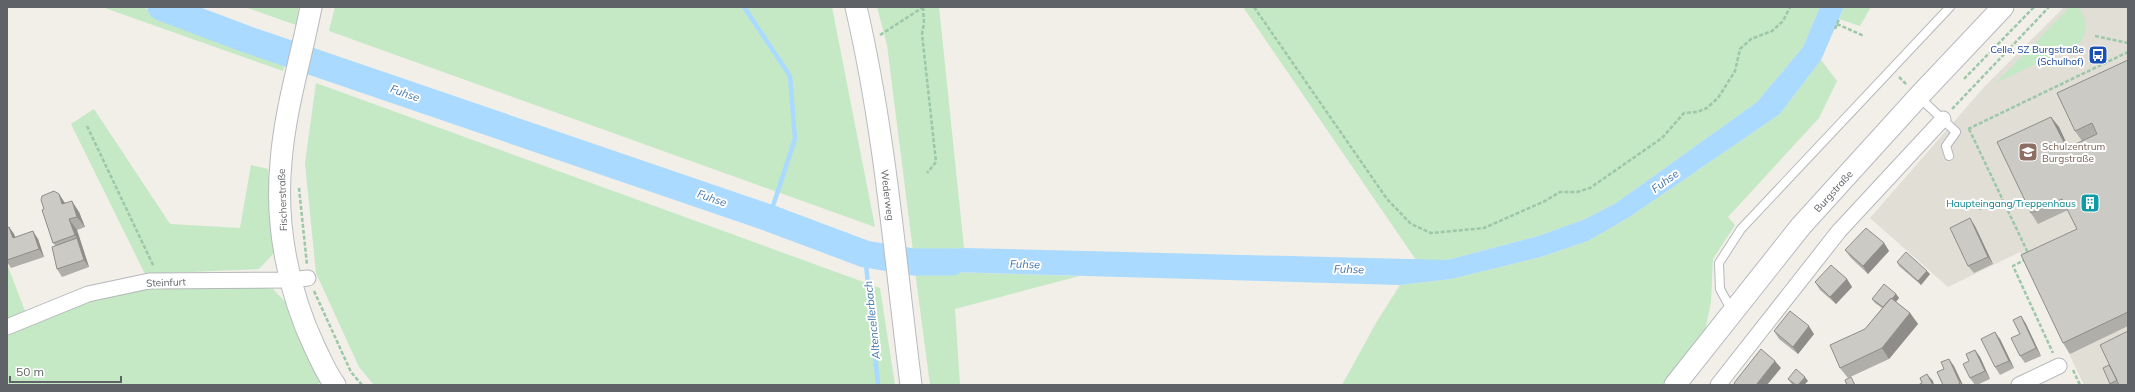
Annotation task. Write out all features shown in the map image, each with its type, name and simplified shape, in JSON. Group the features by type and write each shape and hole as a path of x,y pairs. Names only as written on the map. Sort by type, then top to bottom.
{"street":[{"name":"Wederweg","path":"856,7 865,46 887,183 911,385"},
{"name":"Burgstraße","path":"1675,385 1732,311 1801,226 1919,96 2003,7"},
{"name":"Fischerstraße","path":"310,15 293,84 280,162 281,218 299,279 306,329 328,376 335,385"},
{"path":"1718,385 1839,231 1943,119"},
{"name":"Steinfurt","path":"7,327 88,294 149,281 299,279"},
{"path":"2019,385 2059,366"}],"lane":[{"path":"1732,311 1720,289 1719,263 1741,229 1950,7"},
{"path":"1919,96 1956,132 1946,146 1949,156"}],"path":[{"path":"865,46 922,7 924,23 922,34 936,162 927,174"},
{"path":"1254,7 1387,199 1411,224 1431,233 1484,228 1545,201 1560,192 1577,192 1590,188 1662,138 1684,113 1697,112 1707,108 1718,98 1735,72 1740,49 1751,39 1772,31 1778,26 1783,21 1790,7"},
{"path":"1964,79 2034,7"},
{"path":"1943,119 2049,7"},
{"path":"1835,29 1839,19"},
{"path":"1837,24 1864,36"},
{"path":"2095,36 2128,43"},
{"path":"1956,132 1969,129 2128,52"},
{"path":"87,126 160,281"},
{"path":"1969,129 2030,257"},
{"path":"298,184 299,279 351,372 362,385"},
{"path":"1979,209 2002,200"},
{"path":"2037,254 2013,266 2059,366 2071,366 2080,385"}],"shaded area":[{"name":"Schulzentrum Burgstraße","path":"2064,7 2128,7 2128,385 2084,385 2020,252 1948,287 1870,218 1985,86"}],"green space":[{"path":"102,7 142,7 286,61 283,71"},
{"path":"245,7 299,7 296,25"},
{"path":"335,7 832,7 875,227 329,31"},
{"path":"877,7 939,7 964,248 913,251 887,45"},
{"path":"1243,7 1820,7 1803,47 1757,102 1616,203 1583,220 1538,236 1447,260 1416,260"},
{"path":"1844,7 1871,7 1860,26 1839,19"},
{"path":"2070,7 2079,7 2085,21 2085,33 2080,43 1996,83"},
{"path":"1821,60 1837,81 1819,118 1728,217 1735,225 1713,259 1711,302 1705,331 1663,385 1342,385 1376,323 1400,285 1451,279 1541,257 1588,241 1628,218 1780,114"},
{"path":"316,83 880,288 895,385 374,385 359,367 316,273 305,163"},
{"path":"94,109 170,224 240,228 251,165 268,169 275,252 259,269 145,274 71,124"},
{"path":"7,264 25,311 7,320"},
{"path":"915,271 1079,276 955,309 960,385 930,385"},
{"path":"153,285 247,286 273,289 293,310 322,379 318,385 7,385 7,333 89,299"}],"water":[{"path":"1820,7 1844,7 1821,60 1780,114 1628,218 1588,241 1541,257 1451,279 1400,285 915,271 913,251 964,248 1447,260 1538,236 1583,220 1616,203 1757,102 1803,47"}],"building":[{"path":"2128,60 2128,312 2063,343 2021,255 2077,229 2062,199 2031,213 1997,142 2051,117 2067,148 2097,134 2092,123 2075,131 2057,93"},
{"path":"54,191 59,194 62,204 72,201 77,217 69,219 75,235 53,243 42,210 44,209 41,200 42,196"},
{"path":"1970,218 1988,257 1968,266 1950,228"},
{"path":"9,227 13,238 33,231 39,249 7,260 7,228"},
{"path":"1866,228 1884,243 1863,266 1845,250"},
{"path":"77,238 84,260 57,269 52,247"},
{"path":"1906,252 1927,271 1918,281 1897,262"},
{"path":"1831,265 1847,279 1830,297 1815,282"},
{"path":"1884,284 1896,294 1883,307 1872,299"},
{"path":"1891,298 1910,313 1882,348 1840,368 1830,345 1865,329"},
{"path":"1790,311 1809,326 1793,347 1774,331"},
{"path":"2021,316 2036,348 2020,356 2011,338 2020,334 2013,320"},
{"path":"2128,331 2128,385 2119,385 2100,345"},
{"path":"1995,332 2009,361 1995,367 1981,339"},
{"path":"1761,349 1775,361 1756,385 1736,385 1734,383"},
{"path":"1975,350 1985,371 1970,378 1963,364 1969,361 1966,354"},
{"path":"1949,359 1960,383 1957,385 1943,385 1937,372 1944,369 1941,362"},
{"path":"2109,365 2117,380 2110,384 2103,368"},
{"path":"1796,369 1805,377 1798,385 1788,379"},
{"path":"1927,374 1933,385 1918,385 1922,383 1920,378"},
{"path":"1851,377 1855,385 1847,385 1845,380"}],"waterway":[{"name":"Fuhse","path":"161,7 246,39 769,218 865,254 914,262 952,262"},
{"path":"744,7 790,76 795,139 769,218"},
{"name":"Altencellerbach","path":"865,254 878,385"}],"place":[{"name":"Celle, SZ Burgstraße (Schulhof)","path":"2098,55"},
{"name":"Schulzentrum Burgstraße","path":"2028,152"},
{"name":"Haupteingang/Treppenhaus","path":"2090,203"}]}
